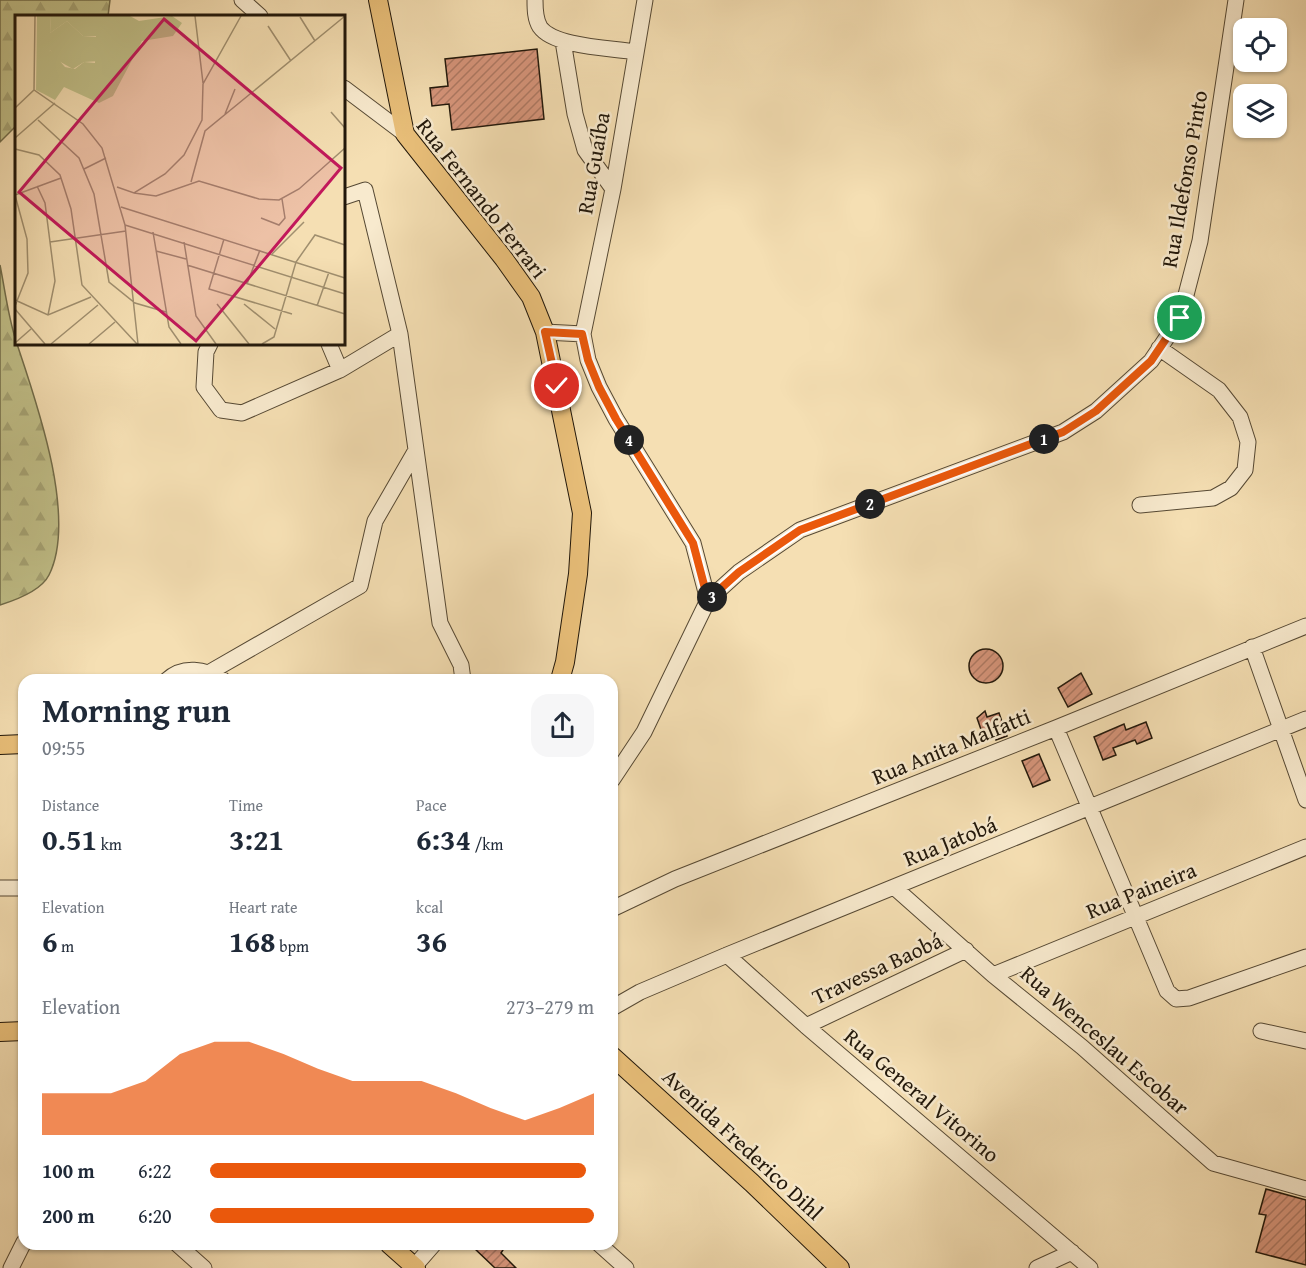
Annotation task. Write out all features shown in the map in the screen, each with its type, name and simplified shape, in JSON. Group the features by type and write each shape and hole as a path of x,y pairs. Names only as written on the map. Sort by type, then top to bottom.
{"main road":[{"path":"378,0 405,134"},
{"name":"Rua Fernando Ferrari","path":"405,134 531,297 545,332 582,513 578,574 562,674"},
{"path":"0,745 18,744"},
{"path":"0,1032 18,1031"},
{"name":"Avenida Frederico Dihl","path":"618,1061 752,1182 840,1268"},
{"path":"395,1250 415,1267"}],"street":[{"path":"242,0 259,15"},
{"path":"535,0 536,16 540,27 550,36 563,41 635,52"},
{"name":"Rua Guaíba","path":"645,0 613,189 582,334 588,360 599,387 616,419 693,543 708,600"},
{"name":"Rua Ildefonso Pinto","path":"618,771 644,732 708,600 739,572 800,530 1063,432 1096,411 1151,361 1180,318 1200,241 1236,0"},
{"path":"563,41 575,114 585,150 613,189"},
{"name":"Rua Fernando Ferrari","path":"345,89 405,134"},
{"path":"345,197 365,190 400,334 440,623 461,665 462,674"},
{"path":"545,332 582,334"},
{"path":"210,345 206,352 204,387 221,410 242,413 340,370 400,334"},
{"path":"329,345 340,370"},
{"path":"1140,505 1213,498 1231,488 1245,470 1248,442 1240,417 1219,390 1159,348"},
{"path":"220,674 360,586 375,521 416,450"},
{"name":"Rua Anita Malfatti","path":"618,906 675,879 1306,626"},
{"path":"1252,647 1306,800"},
{"path":"173,674 190,670 208,674"},
{"name":"Rua Jatobá","path":"618,1005 640,992 1306,719"},
{"path":"1056,728 1167,991 1176,999 1188,998 1306,957"},
{"name":"Rua Paineira","path":"993,975 1306,847"},
{"path":"0,888 18,888"},
{"name":"Rua Wenceslau Escobar","path":"895,888 993,975 1082,1047 1213,1163 1306,1189"},
{"name":"Travessa Baobá","path":"806,1026 966,950"},
{"name":"Rua General Vitorino","path":"727,956 1090,1268"},
{"path":"1261,1031 1306,1041"},
{"path":"11,1268 20,1250"},
{"path":"184,1250 204,1268"},
{"path":"415,1267 429,1250"},
{"path":"606,1250 626,1268"},
{"path":"1037,1268 1072,1252"}],"green space":[{"path":"0,0 110,0 108,15 15,15 15,127 0,142"},
{"path":"0,265 15,345 17,345 33,393 51,458 59,522 57,551 45,581 28,594 0,605"}],"building":[{"path":"537,49 544,119 452,130 449,104 432,106 430,88 448,86 445,59"},
{"path":"986,649 998,654 1003,666 998,678 986,683 974,678 969,666 974,654"},
{"path":"1081,673 1092,694 1068,707 1058,688"},
{"path":"985,711 987,717 999,713 1007,736 996,740 995,735 984,738 977,718"},
{"path":"1146,722 1152,738 1137,744 1135,740 1113,748 1116,755 1103,760 1094,737 1124,724 1126,730"},
{"path":"1039,754 1050,780 1033,787 1022,761"},
{"path":"1266,1189 1306,1200 1306,1265 1256,1252 1266,1215 1259,1214"},
{"path":"476,1250 503,1250 501,1253 516,1268 495,1268"}],"route":[{"path":"557,386 545,332 582,334 588,360 599,387 616,419 693,543 708,600 739,572 800,530 1063,432 1096,411 1151,361 1180,318"}]}
